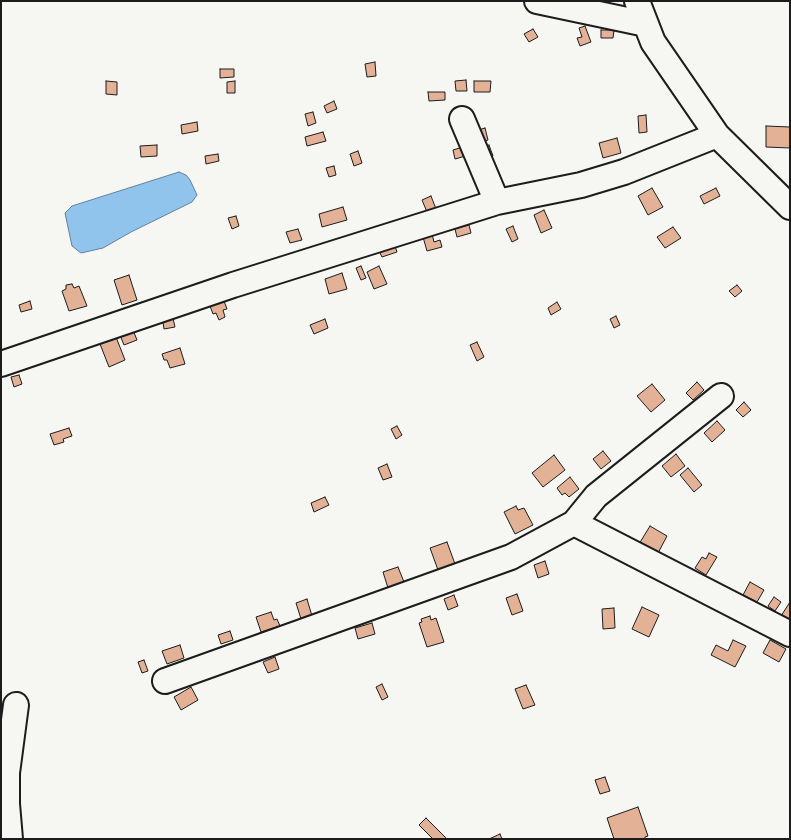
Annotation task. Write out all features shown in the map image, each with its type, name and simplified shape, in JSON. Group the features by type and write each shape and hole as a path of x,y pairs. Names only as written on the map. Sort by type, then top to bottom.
{"street":[{"path":"537,1 646,24"},
{"path":"637,1 653,42 717,135 790,207"},
{"path":"462,119 497,202"},
{"path":"1,364 233,284 497,202 589,183 624,172 717,135"},
{"path":"165,681 511,556 574,523 596,496 721,396"},
{"path":"574,523 790,634"},
{"path":"10,839 7,804 7,736 16,706"}],"water":[{"path":"179,172 186,175 190,180 197,195 192,202 103,248 81,253 72,246 65,213 72,206"}],"building":[{"path":"585,26 591,42 580,46 577,38 582,37 579,28"},
{"path":"533,29 538,37 529,42 524,34"},
{"path":"601,30 614,30 613,38 601,38"},
{"path":"375,62 376,76 367,77 365,64"},
{"path":"220,69 234,69 234,77 220,78"},
{"path":"466,80 467,91 456,91 455,81"},
{"path":"106,81 117,82 117,95 106,94"},
{"path":"235,81 235,93 227,93 227,82"},
{"path":"474,81 491,81 490,92 474,92"},
{"path":"428,92 445,92 445,100 429,101"},
{"path":"334,101 337,109 327,113 324,106"},
{"path":"313,112 316,123 308,126 305,114"},
{"path":"646,115 647,132 639,133 638,116"},
{"path":"197,122 198,131 182,134 181,125"},
{"path":"766,126 790,127 790,148 766,147"},
{"path":"485,128 488,140 478,143 475,131"},
{"path":"323,132 326,141 307,146 305,137"},
{"path":"617,138 621,153 603,158 599,143"},
{"path":"157,145 157,156 141,157 140,146"},
{"path":"489,145 493,156 483,160 479,149"},
{"path":"466,146 469,155 455,159 453,150"},
{"path":"358,151 362,163 354,166 350,154"},
{"path":"218,154 219,161 206,164 205,156"},
{"path":"334,166 336,175 329,177 326,168"},
{"path":"652,188 663,207 648,215 638,196"},
{"path":"716,188 720,196 704,204 700,196"},
{"path":"431,196 436,209 427,212 422,200"},
{"path":"343,207 347,220 322,227 319,214"},
{"path":"544,210 552,228 541,233 534,215"},
{"path":"236,216 239,226 232,229 228,218"},
{"path":"469,225 471,233 457,237 455,229"},
{"path":"513,226 518,239 512,242 506,229"},
{"path":"673,227 681,238 665,248 657,237"},
{"path":"298,229 302,240 290,243 286,232"},
{"path":"432,234 434,242 440,240 442,247 427,251 423,237"},
{"path":"394,243 397,252 382,257 378,249"},
{"path":"361,266 366,278 361,280 356,268"},
{"path":"379,266 387,284 374,289 367,272"},
{"path":"342,273 347,289 329,294 325,279"},
{"path":"129,275 137,300 122,305 114,280"},
{"path":"72,284 74,288 79,286 87,306 69,311 62,291 66,289 66,285"},
{"path":"737,285 742,291 735,297 729,291"},
{"path":"30,301 32,309 21,312 19,305"},
{"path":"224,301 227,309 223,310 225,317 219,320 216,313 213,314 210,306"},
{"path":"557,302 561,309 551,315 548,308"},
{"path":"172,314 175,327 164,329 162,316"},
{"path":"616,316 620,325 614,328 610,319"},
{"path":"325,319 328,328 314,334 310,325"},
{"path":"133,330 137,340 124,345 120,335"},
{"path":"116,337 125,360 109,367 100,344"},
{"path":"477,342 484,357 477,361 470,345"},
{"path":"180,348 185,364 170,368 162,354"},
{"path":"19,375 22,384 14,387 11,377"},
{"path":"697,382 704,390 693,400 686,393"},
{"path":"652,384 665,400 651,412 637,396"},
{"path":"744,402 751,410 743,417 736,410"},
{"path":"717,421 725,430 712,442 704,433"},
{"path":"397,426 402,435 396,439 391,429"},
{"path":"69,428 72,436 63,439 64,442 54,445 50,434"},
{"path":"603,451 611,461 601,469 593,459"},
{"path":"676,454 685,466 671,477 662,466"},
{"path":"554,455 565,470 543,487 532,473"},
{"path":"387,464 392,477 383,480 378,468"},
{"path":"688,468 702,485 694,492 680,475"},
{"path":"570,477 579,489 569,497 565,493 562,495 557,488"},
{"path":"325,497 329,505 314,512 311,503"},
{"path":"516,506 518,510 524,508 533,525 515,534 504,512"},
{"path":"650,526 667,536 657,555 639,544"},
{"path":"447,542 455,564 438,570 430,548"},
{"path":"709,553 717,557 706,575 695,568 702,557 706,559"},
{"path":"545,561 549,574 538,578 534,565"},
{"path":"398,567 404,582 388,588 383,572"},
{"path":"750,582 764,590 757,602 743,595"},
{"path":"517,594 523,611 512,615 506,598"},
{"path":"454,595 458,606 448,610 444,599"},
{"path":"774,597 781,602 775,611 768,606"},
{"path":"307,599 312,616 301,619 296,603"},
{"path":"790,602 790,622 781,616"},
{"path":"642,607 659,615 649,637 632,629"},
{"path":"614,608 615,628 603,629 602,609"},
{"path":"271,612 274,620 277,619 280,626 261,632 256,617"},
{"path":"430,616 431,620 436,618 444,642 427,647 419,623 422,622 421,619"},
{"path":"372,623 375,634 358,639 355,628"},
{"path":"230,631 233,640 221,644 218,635"},
{"path":"733,640 746,646 735,667 711,655 716,645 728,651"},
{"path":"770,640 786,649 779,662 763,653"},
{"path":"180,645 184,658 167,664 162,651"},
{"path":"275,657 279,669 268,673 263,662"},
{"path":"144,660 148,671 142,673 138,662"},
{"path":"382,684 388,697 382,700 376,687"},
{"path":"526,685 535,705 523,709 515,689"},
{"path":"191,687 198,700 181,710 174,697"},
{"path":"605,777 610,791 600,794 595,780"},
{"path":"638,807 648,836 645,839 614,839 607,818"},
{"path":"426,818 447,839 433,839 419,825"},
{"path":"500,834 502,839 489,839"}]}
